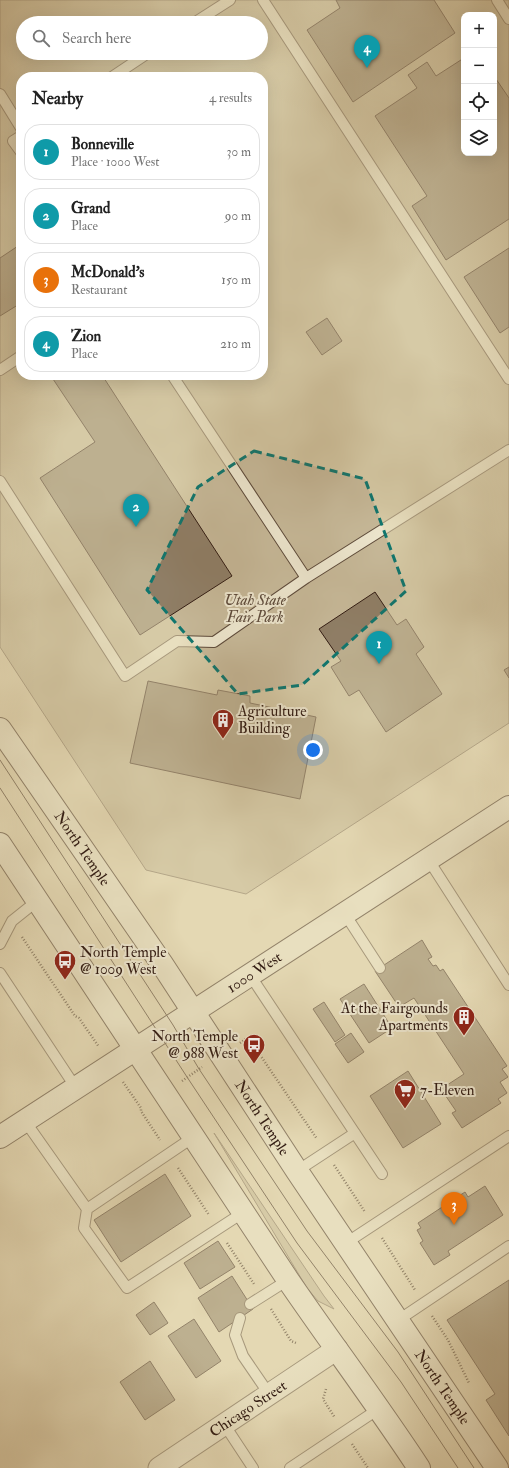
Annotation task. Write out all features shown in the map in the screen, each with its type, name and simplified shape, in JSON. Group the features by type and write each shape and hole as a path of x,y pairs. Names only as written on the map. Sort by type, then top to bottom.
{"main road":[{"name":"North Temple","path":"0,729 194,1012 297,1171 497,1468"},
{"name":"1000 West","path":"0,1137 509,807"},
{"path":"0,844 195,1136 288,1280 380,1408 419,1468"}],"street":[{"name":"Chicago Street","path":"158,1468 337,1349"}],"lane":[{"path":"205,16 230,0"},
{"path":"263,0 506,367 509,380"},
{"path":"503,4 509,19"},
{"path":"120,72 138,60"},
{"path":"0,94 16,120"},
{"path":"0,370 16,359"},
{"path":"175,380 306,578"},
{"path":"0,481 125,676 177,641 214,642 306,578 509,450"},
{"path":"428,859 509,985"},
{"path":"0,944 12,921 37,901"},
{"path":"345,914 380,968"},
{"path":"0,974 76,1088"},
{"path":"250,975 382,1174"},
{"path":"25,1121 87,1209 84,1228 127,1288 244,1212"},
{"path":"297,1171 355,1133"},
{"path":"87,1209 195,1136"},
{"path":"346,1244 509,1136"},
{"path":"397,1321 509,1246"},
{"path":"250,1304 288,1280"},
{"path":"240,1318 235,1335 243,1356 269,1394"},
{"path":"290,1468 380,1408"},
{"path":"224,1424 254,1468"}],"path":[{"path":"12,921 75,1016 79,1018"},
{"path":"141,1108 247,1038"}],"highlighted area":[{"path":"254,451 365,479 406,591 302,685 238,694 147,590 198,487"}],"green space":[{"name":"Utah State Fair Park","path":"0,0 509,0 509,723 246,894 146,870 0,647"},
{"path":"214,1133 334,1309 318,1301 307,1288"}],"building":[{"path":"336,0 434,0 455,33 353,102 307,30 340,8"},
{"path":"461,60 461,156 497,156 497,80 509,98 509,219 446,260 412,206 427,196 375,116 417,88 408,75 427,62 436,76"},
{"path":"16,247 16,306 0,316 0,258"},
{"path":"509,248 509,327 500,333 464,277"},
{"path":"327,318 342,341 322,355 306,332"},
{"path":"54,380 105,380 232,576 140,635 40,478 95,442"},
{"path":"375,592 397,625 406,619 424,647 416,654 442,694 386,732 359,690 349,696 331,667 341,661 319,629"},
{"path":"509,667 509,678 504,670"},
{"name":"Agriculture Building","path":"148,681 217,695 218,690 250,696 250,703 316,717 300,799 130,763"},
{"name":"At the Fairgounds Apartments","path":"422,940 432,957 428,959 433,966 436,965 440,971 443,969 507,1066 502,1069 508,1077 500,1082 507,1093 498,1099 501,1103 462,1128 452,1113 456,1111 441,1089 464,1074 414,998 399,1007 375,971"},
{"path":"364,984 392,1028 369,1043 340,999"},
{"path":"324,1002 345,1035 335,1042 313,1009"},
{"path":"351,1033 364,1052 348,1063 335,1044"},
{"name":"7-Eleven","path":"408,1071 441,1124 403,1148 370,1096"},
{"path":"165,1174 191,1216 121,1262 94,1220"},
{"path":"485,1186 503,1215 448,1251 450,1255 434,1265 420,1243 423,1241 417,1230 421,1228 418,1223 465,1192 468,1197"},
{"path":"218,1241 235,1267 200,1289 184,1263"},
{"path":"232,1276 253,1309 219,1332 198,1298"},
{"path":"509,1280 509,1436 486,1400 495,1394 447,1320"},
{"path":"154,1302 168,1323 150,1335 136,1315"},
{"path":"194,1319 221,1361 196,1378 168,1336"},
{"path":"150,1361 175,1400 145,1420 120,1382"}],"tram line":[{"path":"0,760 173,1025 199,1069 307,1231 398,1352 474,1468"},
{"path":"0,788 187,1077 297,1243 401,1382 458,1468"}],"place":[{"name":"Zion","path":"367,68"},
{"name":"Grand","path":"136,527"},
{"name":"Bonneville","path":"379,664"},
{"name":"Agriculture Building","path":"223,740"},
{"name":"North Temple @ 1009 West","path":"65,980"},
{"name":"At the Fairgounds Apartments","path":"464,1036"},
{"name":"North Temple @ 988 West","path":"254,1064"},
{"name":"7-Eleven","path":"405,1110"},
{"name":"McDonald's","path":"454,1225"}]}
